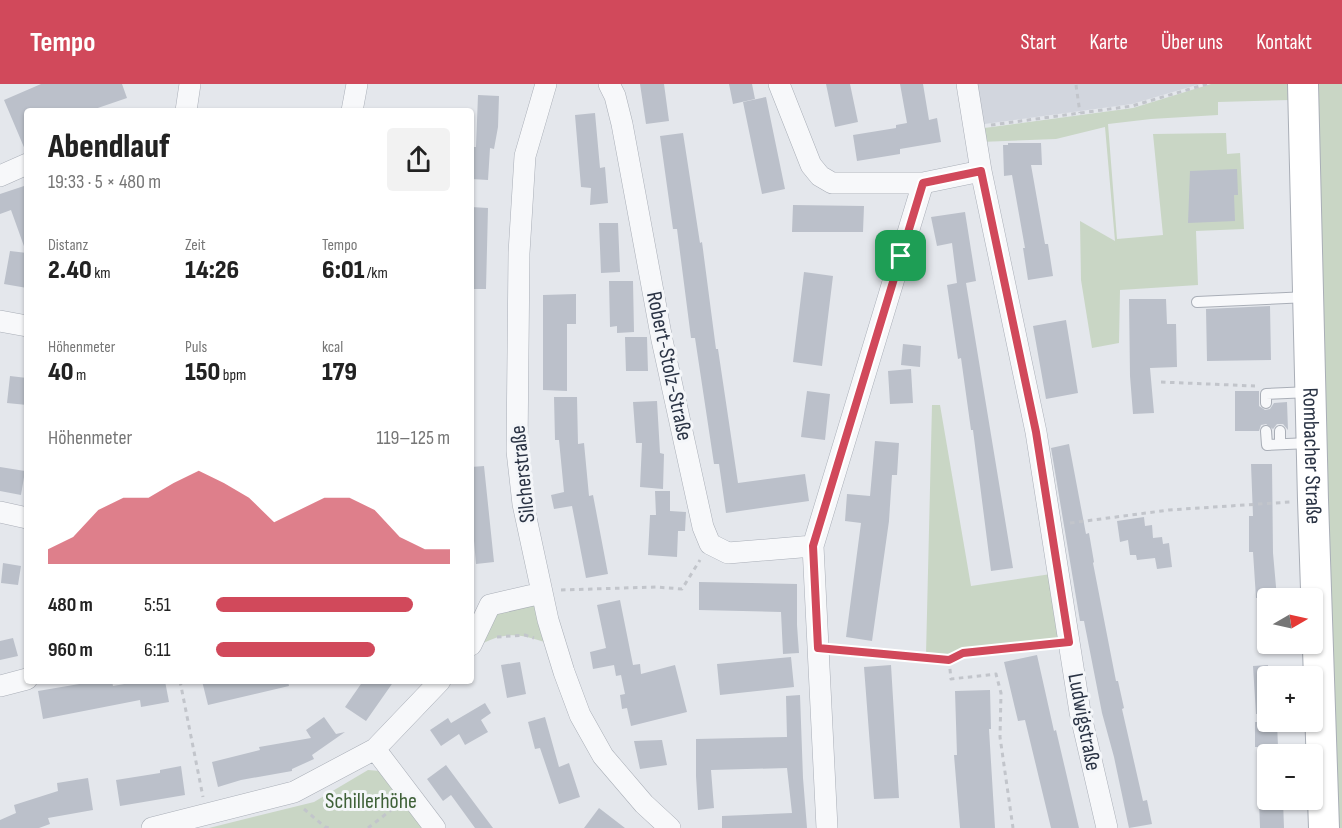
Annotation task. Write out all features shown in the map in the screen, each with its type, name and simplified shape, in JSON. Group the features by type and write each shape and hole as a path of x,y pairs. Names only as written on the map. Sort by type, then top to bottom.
{"main road":[{"name":"Rombacher Straße","path":"1303,84 1312,500 1324,828"}],"street":[{"path":"186,108 190,84"},
{"path":"353,108 357,84"},
{"name":"Silcherstraße","path":"546,84 525,156 519,253 517,451 523,504 555,646 580,715 603,756 644,804 670,828"},
{"name":"Robert-Stolz-Straße","path":"609,84 615,96 622,124 662,340 703,526 710,544"},
{"path":"779,84 811,165 820,176 832,183 923,183 981,171"},
{"name":"Ludwigstraße","path":"967,84 981,171 1036,432 1080,712 1107,828"},
{"path":"0,176 24,165"},
{"path":"827,828 813,546 923,183"},
{"path":"0,321 24,325"},
{"path":"0,512 24,517"},
{"path":"710,544 728,553 813,546"},
{"path":"479,642 481,601 542,593"},
{"path":"0,686 24,680"},
{"path":"152,828 294,792 375,749 437,684"},
{"path":"375,749 435,828"}],"lane":[{"path":"1197,302 1308,297"},
{"path":"1266,403 1266,394 1280,398 1310,392"},
{"path":"1266,431 1267,444 1311,443"},
{"path":"1280,431 1280,444"}],"path":[{"path":"975,127 1132,106 1207,84"},
{"path":"1076,86 1080,113"},
{"path":"1161,382 1257,386"},
{"path":"1051,526 1169,510 1312,500"},
{"path":"542,593 561,590 657,587 682,589 710,544"},
{"path":"479,642 506,635 525,635 555,646"},
{"path":"818,648 949,660 963,653 1069,642"},
{"path":"949,660 951,679 996,674 1001,693 1000,737 1013,828"},
{"path":"181,684 207,814"},
{"path":"294,792 303,808 325,826 332,828"},
{"path":"368,828 411,794"}],"shaded area":[{"path":"970,84 1200,84 1132,104 977,125"}],"green space":[{"path":"1211,84 1291,84 1291,100 1218,102 1218,115 1108,124 1117,239 1163,235 1153,134 1226,133 1227,154 1240,153 1244,229 1196,231 1198,285 1120,290 1119,343 1092,348 1081,280 1080,221 1115,241 1105,127 1056,139 980,142 977,129 1133,108"},
{"path":"1308,84 1342,84 1342,828 1332,828"},
{"path":"932,405 940,405 971,586 1051,574 1063,639 963,650 949,657 926,655"},
{"path":"538,597 555,646 532,638 513,635 494,639 474,648 494,608"},
{"name":"Schillerhöhe","path":"368,770 380,771 428,828 209,828 314,802"}],"building":[{"path":"41,84 122,84 127,98 98,108 24,108 24,147 4,100"},
{"path":"640,84 664,84 669,121 646,124"},
{"path":"729,84 752,84 755,99 733,104"},
{"path":"826,84 850,84 858,122 835,127"},
{"path":"900,84 923,84 929,120 937,118 941,142 900,149 900,154 857,161 853,135 896,128 896,125 907,123"},
{"path":"478,95 499,96 498,127 494,149 490,148 488,180 474,179 474,147 476,147"},
{"path":"766,97 785,189 762,194 743,102"},
{"path":"595,113 600,168 605,167 608,203 590,205 591,188 581,187 575,115"},
{"path":"683,133 700,243 702,242 716,349 718,349 738,483 805,474 809,501 726,513 719,464 714,464 695,338 691,338 677,229 673,229 660,136"},
{"path":"1008,143 1041,143 1042,165 1031,165 1053,276 1028,280 1023,248 1025,248 1012,175 1004,176 1003,145 1008,145"},
{"path":"1237,169 1238,195 1234,195 1235,221 1188,223 1190,171"},
{"path":"24,186 24,246 11,210 0,214 0,194"},
{"path":"793,205 864,206 863,232 792,232"},
{"path":"474,207 488,208 486,289 474,289"},
{"path":"965,212 976,281 966,283 1013,568 991,571 973,430 971,430 961,358 958,359 947,285 957,283 952,243 937,246 931,217"},
{"path":"599,223 618,223 620,272 601,273"},
{"path":"10,251 24,253 24,287 4,284"},
{"path":"804,272 833,276 822,366 793,362"},
{"path":"609,281 633,281 634,332 617,333 617,326 610,327"},
{"path":"576,294 576,324 567,324 567,391 543,390 543,295"},
{"path":"1129,299 1166,299 1167,324 1176,324 1177,367 1150,368 1154,413 1133,414"},
{"path":"1270,306 1271,360 1207,361 1206,309"},
{"path":"1066,320 1078,393 1046,399 1033,326"},
{"path":"625,337 647,337 648,371 626,371"},
{"path":"903,344 921,346 920,367 901,365"},
{"path":"911,369 913,403 890,404 888,371"},
{"path":"10,376 24,378 24,405 7,403"},
{"path":"807,391 830,394 825,440 801,437"},
{"path":"1235,391 1259,391 1259,406 1265,410 1270,409 1274,403 1287,402 1288,430 1283,424 1277,424 1273,429 1266,424 1261,425 1259,431 1235,431"},
{"path":"554,397 577,397 578,444 584,443 589,496 593,495 608,574 586,578 572,506 554,509 551,495 564,492 559,440 555,440"},
{"path":"657,401 660,453 664,454 663,489 640,487 642,443 636,443 633,402"},
{"path":"875,441 899,443 897,475 892,475 889,521 872,641 846,637 861,523 845,521 847,494 870,496"},
{"path":"1069,444 1086,534 1089,533 1116,681 1118,681 1124,708 1122,709 1143,801 1147,800 1152,824 1129,828 1102,713 1084,621 1080,621 1051,448"},
{"path":"1251,464 1272,464 1273,553 1276,588 1257,588 1257,598 1253,552 1249,552 1249,516 1253,516"},
{"path":"484,466 494,562 476,564 474,467"},
{"path":"0,467 24,471 21,495 0,491"},
{"path":"655,491 670,491 670,511 686,512 685,531 678,531 677,557 648,555 650,515 656,515"},
{"path":"1144,517 1145,526 1152,525 1153,538 1162,537 1163,544 1169,543 1172,567 1157,569 1155,558 1137,560 1136,555 1130,555 1128,540 1120,542 1117,521"},
{"path":"3,563 21,566 18,585 1,583"},
{"path":"699,582 797,584 799,653 783,654 781,612 699,610"},
{"path":"620,600 633,665 640,664 641,674 675,665 687,712 631,726 627,708 622,709 620,695 625,694 621,675 616,676 614,665 593,669 590,652 606,648 597,605"},
{"path":"13,638 18,656 0,660 0,641"},
{"path":"1037,655 1079,828 1051,828 1025,720 1018,721 1004,662"},
{"path":"791,657 794,687 720,695 717,664"},
{"path":"520,662 526,694 507,698 501,665"},
{"path":"891,665 899,798 874,799 864,667"},
{"path":"1268,665 1257,666 1257,714 1256,714 1253,666"},
{"path":"79,684 113,684 113,686 166,684 169,702 141,707 140,700 43,719 38,691"},
{"path":"203,684 289,684 289,686 208,705"},
{"path":"361,684 392,684 366,721 345,707"},
{"path":"990,690 991,729 989,729 995,828 960,828 954,755 957,755 955,691"},
{"path":"800,695 807,828 722,828 722,816 792,813 787,768 711,770 714,808 698,810 696,739 787,737 786,696"},
{"path":"485,703 491,713 481,720 488,732 465,745 459,734 441,746 430,730 448,718 451,723"},
{"path":"324,717 336,734 345,732 312,755 314,759 292,771 241,780 218,787 212,762 260,750 259,747 311,738 306,730"},
{"path":"545,717 559,767 569,763 580,797 559,804 540,748 535,749 528,722"},
{"path":"1255,722 1257,722 1257,732 1277,732 1278,744 1257,744 1255,747"},
{"path":"662,740 667,765 640,769 634,741"},
{"path":"446,765 493,828 475,828 451,795 443,801 427,779"},
{"path":"181,766 185,795 120,806 116,780 160,773 160,770"},
{"path":"88,778 93,810 48,818 50,824 39,828 0,828 0,820 16,813 14,805 58,791 57,783"},
{"path":"599,808 625,828 584,828"},
{"path":"1259,810 1283,810 1284,828 1260,828"}],"route":[{"path":"981,171 1036,432 1069,642 963,653 949,660 818,648 813,546 901,256 923,183 981,171"}]}
